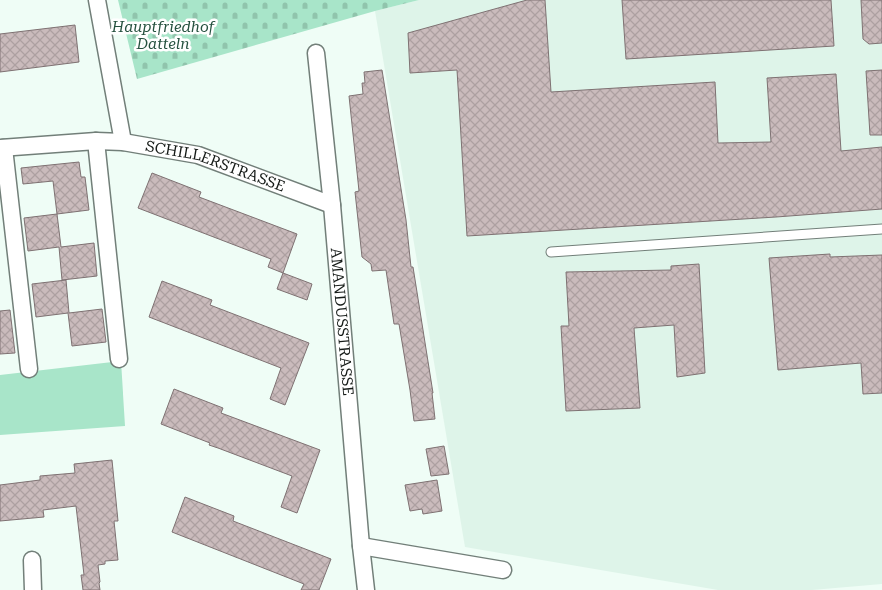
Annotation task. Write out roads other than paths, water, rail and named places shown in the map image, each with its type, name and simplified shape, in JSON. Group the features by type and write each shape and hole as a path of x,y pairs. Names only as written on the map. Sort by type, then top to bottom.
{"street":[{"path":"97,0 123,142"},
{"name":"AMANDUSSTRASSE","path":"316,53 332,205 366,590"},
{"path":"96,141 119,359"},
{"name":"SCHILLERSTRASSE","path":"29,369 2,148 96,141 123,142 198,155 332,205"},
{"path":"361,546 502,570"},
{"path":"32,560 33,590"}],"lane":[{"path":"550,252 882,229"}],"park label":[{"name":"Hauptfriedhof Datteln","path":"163,36"}]}
